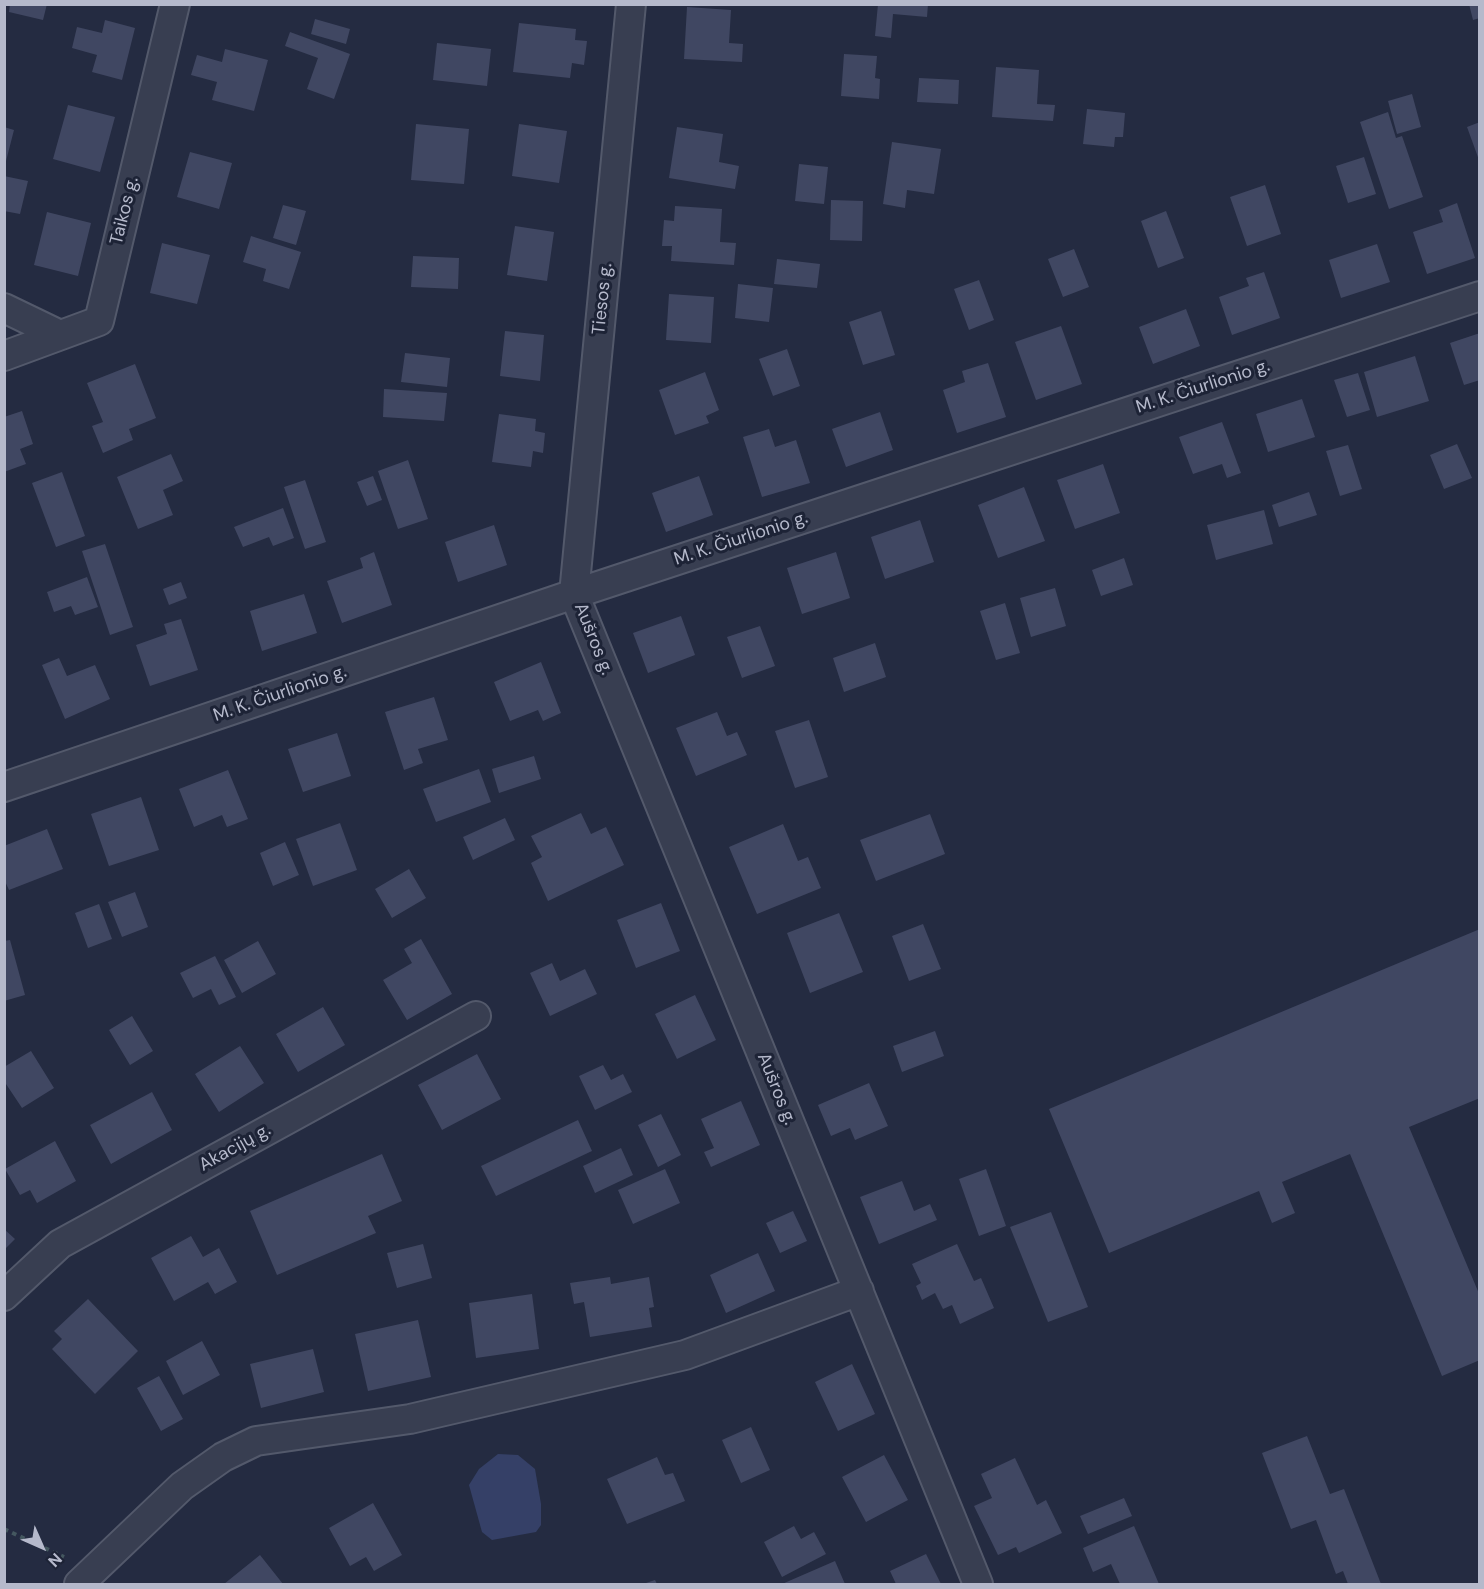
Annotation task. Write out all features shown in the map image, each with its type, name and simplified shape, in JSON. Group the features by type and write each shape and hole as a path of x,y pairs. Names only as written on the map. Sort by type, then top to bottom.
{"street":[{"name":"Taikos g.","path":"4,356 99,321 175,4"},
{"name":"Tiesos g.","path":"574,594 631,4"},
{"name":"M. K. Čiurlionio g.","path":"4,787 574,594 1479,296"},
{"path":"4,308 60,335"},
{"name":"Aušros g.","path":"574,594 978,1584"},
{"name":"Akacijų g.","path":"4,1296 60,1244 476,1016"},
{"path":"84,1580 182,1486 223,1457 256,1441 410,1419 686,1354 859,1291"}],"path":[{"path":"4,1529 59,1554 84,1580"}],"water":[{"path":"498,1454 518,1455 535,1469 541,1504 541,1525 536,1532 492,1540 482,1532 469,1485 479,1469"}],"building":[{"path":"10,4 47,4 43,20 9,12"},
{"path":"878,4 928,4 927,17 893,14 891,38 875,36"},
{"path":"1469,4 1480,4 1480,18 1473,20"},
{"path":"687,7 731,10 729,43 743,44 742,62 684,59"},
{"path":"315,19 350,29 346,44 311,34"},
{"path":"105,20 135,28 122,80 92,72 97,55 72,48 77,27 102,33"},
{"path":"519,23 576,29 575,40 587,41 584,65 572,63 570,78 513,72"},
{"path":"290,32 350,54 334,99 307,89 318,58 285,46"},
{"path":"437,43 491,49 487,86 433,80"},
{"path":"225,49 268,60 254,111 212,100 217,82 191,75 197,55 222,62"},
{"path":"844,54 877,56 875,78 880,79 879,99 841,96"},
{"path":"996,67 1039,70 1037,104 1055,105 1053,121 992,117"},
{"path":"919,78 959,80 958,104 917,102"},
{"path":"1412,94 1421,127 1397,134 1388,101"},
{"path":"68,105 115,117 100,172 53,159"},
{"path":"1087,109 1125,113 1123,137 1115,137 1114,147 1083,144"},
{"path":"1388,112 1396,138 1402,136 1423,197 1389,209 1360,122"},
{"path":"1480,122 1480,160 1479,160 1467,127"},
{"path":"416,124 469,129 464,184 411,180"},
{"path":"519,124 567,131 559,183 512,176"},
{"path":"4,127 14,130 5,165 4,165"},
{"path":"677,127 723,134 719,162 739,166 735,189 669,178"},
{"path":"892,142 941,149 934,194 907,190 905,208 883,204"},
{"path":"190,152 232,163 219,209 177,197"},
{"path":"1364,157 1376,194 1348,203 1336,166"},
{"path":"799,164 828,167 824,204 795,201"},
{"path":"4,176 28,181 20,214 4,211"},
{"path":"1265,185 1281,234 1247,246 1230,197"},
{"path":"831,200 863,201 862,241 830,240"},
{"path":"1457,203 1475,258 1427,274 1413,232 1443,222 1439,210"},
{"path":"283,205 306,211 296,245 273,238"},
{"path":"675,206 722,209 720,242 736,243 734,265 671,261 672,246 662,246 664,220 674,221"},
{"path":"1166,211 1184,258 1158,268 1141,221"},
{"path":"47,212 91,223 78,276 34,265"},
{"path":"515,226 554,232 547,281 507,275"},
{"path":"251,236 301,252 289,289 263,281 266,269 243,262"},
{"path":"162,243 210,255 197,304 150,293"},
{"path":"1377,244 1390,282 1341,298 1329,260"},
{"path":"1074,249 1089,287 1063,297 1048,259"},
{"path":"413,256 459,258 458,289 411,287"},
{"path":"777,259 820,264 817,288 774,284"},
{"path":"1264,272 1280,318 1232,335 1219,297 1249,286 1246,278"},
{"path":"979,280 994,320 969,330 954,289"},
{"path":"738,284 773,288 769,322 735,318"},
{"path":"669,294 714,297 711,343 666,340"},
{"path":"1186,309 1200,346 1153,364 1139,327"},
{"path":"881,311 895,355 863,365 849,322"},
{"path":"1061,326 1082,384 1036,400 1015,342"},
{"path":"505,331 544,335 540,381 500,376"},
{"path":"1480,333 1480,380 1464,385 1450,343"},
{"path":"787,349 800,386 773,396 759,359"},
{"path":"405,353 450,358 447,387 401,382"},
{"path":"1415,356 1429,401 1377,417 1364,372"},
{"path":"988,363 1006,417 957,433 943,390 965,382 962,371"},
{"path":"135,364 156,418 129,429 133,440 103,453 92,426 103,422 87,383"},
{"path":"705,372 719,410 706,416 709,423 675,435 659,390"},
{"path":"1358,373 1370,410 1347,417 1334,380"},
{"path":"384,389 447,393 444,421 383,417"},
{"path":"1302,399 1315,437 1268,452 1256,414"},
{"path":"22,411 33,444 20,449 26,464 4,472 4,417"},
{"path":"880,412 893,450 846,467 832,429"},
{"path":"499,414 536,419 535,431 545,433 543,453 533,451 531,467 492,462"},
{"path":"1222,422 1241,473 1227,478 1222,464 1193,474 1179,437"},
{"path":"769,429 775,447 796,440 810,483 762,497 743,437"},
{"path":"1457,444 1472,478 1444,489 1430,455"},
{"path":"1348,445 1362,489 1340,496 1326,451"},
{"path":"171,454 183,481 163,490 173,515 138,529 117,477"},
{"path":"408,460 428,519 398,529 378,471"},
{"path":"1103,464 1120,513 1075,529 1057,480"},
{"path":"62,472 85,536 56,547 32,483"},
{"path":"373,476 382,500 367,506 357,482"},
{"path":"699,476 713,515 666,532 652,493"},
{"path":"305,480 326,542 305,549 284,487"},
{"path":"1024,487 1045,541 998,558 978,505"},
{"path":"1309,492 1317,515 1279,527 1272,505"},
{"path":"283,508 294,538 273,546 269,537 243,547 234,527"},
{"path":"1264,510 1273,544 1216,560 1207,525"},
{"path":"920,520 934,562 885,579 871,537"},
{"path":"494,525 507,565 458,582 445,542"},
{"path":"105,544 133,627 110,635 82,551"},
{"path":"374,552 392,605 342,623 327,581 363,568 360,558"},
{"path":"836,552 850,598 802,614 787,568"},
{"path":"1124,558 1133,585 1101,596 1092,570"},
{"path":"87,577 98,607 75,615 71,606 54,612 47,592"},
{"path":"181,582 187,598 169,605 163,589"},
{"path":"1055,588 1066,626 1031,637 1020,598"},
{"path":"304,594 317,633 262,651 250,611"},
{"path":"1005,603 1020,653 996,660 980,611"},
{"path":"681,616 695,655 648,673 633,633"},
{"path":"181,619 198,670 150,686 136,645 167,634 164,624"},
{"path":"760,626 775,666 742,678 727,637"},
{"path":"875,643 886,677 844,692 833,658"},
{"path":"59,658 67,676 95,665 110,699 65,719 42,665"},
{"path":"541,662 561,713 543,721 538,710 510,721 494,682"},
{"path":"434,697 448,740 418,749 423,763 404,770 385,712"},
{"path":"717,712 727,736 737,732 747,755 696,776 676,728"},
{"path":"809,720 828,777 795,788 775,731"},
{"path":"337,733 351,776 303,792 288,749"},
{"path":"534,756 541,779 499,793 492,769"},
{"path":"479,769 491,802 436,822 423,789"},
{"path":"228,770 248,819 227,827 222,815 194,827 179,789"},
{"path":"141,797 159,850 109,866 91,814"},
{"path":"581,813 591,834 606,827 624,865 548,901 531,863 542,857 531,836"},
{"path":"930,814 945,854 876,881 860,840"},
{"path":"505,818 515,840 473,860 463,837"},
{"path":"340,823 357,870 313,886 296,839"},
{"path":"783,824 798,861 808,857 821,888 757,914 729,847"},
{"path":"47,829 63,869 9,890 4,879 4,846"},
{"path":"285,842 299,875 273,886 260,853"},
{"path":"409,869 426,898 392,918 375,889"},
{"path":"135,892 148,927 122,937 108,902"},
{"path":"661,903 680,951 636,968 617,920"},
{"path":"99,904 112,939 88,948 75,913"},
{"path":"839,913 863,972 810,993 787,933"},
{"path":"923,924 941,969 909,981 892,936"},
{"path":"1480,929 1480,1098 1409,1127 1480,1296 1480,1360 1442,1376 1350,1154 1282,1182 1295,1213 1272,1223 1259,1191 1109,1253 1049,1109"},
{"path":"421,939 452,994 407,1020 383,980 412,963 404,949"},
{"path":"10,940 25,995 4,1001 4,941"},
{"path":"258,941 276,974 242,993 224,960"},
{"path":"215,956 236,997 219,1005 211,989 193,998 180,973"},
{"path":"552,963 560,981 585,969 597,994 550,1016 530,973"},
{"path":"695,995 716,1040 677,1059 655,1014"},
{"path":"323,1007 345,1045 298,1072 276,1034"},
{"path":"132,1016 153,1051 130,1065 109,1030"},
{"path":"935,1031 944,1056 902,1072 893,1046"},
{"path":"240,1046 264,1083 219,1112 195,1074"},
{"path":"31,1051 54,1088 22,1108 4,1081 4,1067"},
{"path":"477,1054 501,1099 442,1130 418,1085"},
{"path":"603,1065 611,1080 623,1074 632,1092 595,1110 579,1076"},
{"path":"869,1083 888,1126 855,1140 850,1128 831,1136 818,1105"},
{"path":"152,1092 172,1130 111,1164 90,1125"},
{"path":"741,1101 760,1145 711,1167 704,1152 714,1148 701,1119"},
{"path":"661,1114 681,1155 658,1167 638,1125"},
{"path":"578,1120 592,1151 496,1196 481,1166"},
{"path":"55,1141 76,1181 37,1203 30,1190 20,1195 5,1169"},
{"path":"621,1148 633,1175 595,1193 583,1166"},
{"path":"382,1154 402,1201 368,1216 376,1233 277,1275 250,1211"},
{"path":"665,1169 680,1203 633,1224 618,1190"},
{"path":"986,1169 1006,1226 979,1236 959,1179"},
{"path":"902,1181 914,1211 930,1204 937,1220 879,1244 860,1197"},
{"path":"793,1211 807,1241 780,1253 766,1223"},
{"path":"1051,1212 1088,1307 1048,1322 1010,1227"},
{"path":"4,1229 15,1239 4,1250"},
{"path":"191,1236 203,1257 219,1248 237,1282 215,1294 208,1282 174,1301 151,1258"},
{"path":"423,1244 432,1278 397,1288 387,1253"},
{"path":"957,1244 974,1281 981,1278 994,1308 960,1324 952,1305 943,1309 935,1293 922,1300 916,1286 921,1283 912,1264"},
{"path":"758,1253 775,1291 726,1313 710,1275"},
{"path":"610,1277 611,1284 649,1277 654,1307 649,1308 652,1327 590,1337 584,1302 574,1304 570,1283"},
{"path":"532,1294 539,1349 476,1358 469,1303"},
{"path":"88,1299 138,1351 95,1394 52,1349 62,1339 54,1331"},
{"path":"418,1320 431,1377 368,1391 355,1334"},
{"path":"202,1341 220,1375 183,1395 166,1361"},
{"path":"313,1349 324,1392 261,1408 250,1364"},
{"path":"852,1364 875,1414 838,1431 815,1382"},
{"path":"159,1376 183,1419 161,1431 137,1388"},
{"path":"751,1427 770,1470 741,1483 722,1440"},
{"path":"1307,1436 1330,1494 1344,1489 1381,1584 1348,1584 1343,1571 1336,1574 1316,1520 1291,1529 1262,1453"},
{"path":"884,1455 908,1500 866,1522 842,1477"},
{"path":"657,1457 665,1475 673,1473 685,1501 627,1524 607,1479"},
{"path":"1015,1458 1037,1505 1046,1500 1062,1533 1019,1553 1016,1547 998,1555 974,1506 992,1498 981,1474"},
{"path":"1124,1498 1132,1516 1088,1534 1080,1516"},
{"path":"373,1503 402,1555 374,1571 366,1557 350,1566 329,1528"},
{"path":"794,1526 801,1539 814,1532 826,1554 782,1577 764,1542"},
{"path":"1134,1526 1159,1584 1120,1584 1111,1564 1093,1572 1083,1548"},
{"path":"926,1554 941,1584 896,1584 890,1571"},
{"path":"260,1555 283,1584 224,1584"},
{"path":"835,1561 845,1584 782,1584"},
{"path":"655,1580 657,1584 643,1584"}]}
